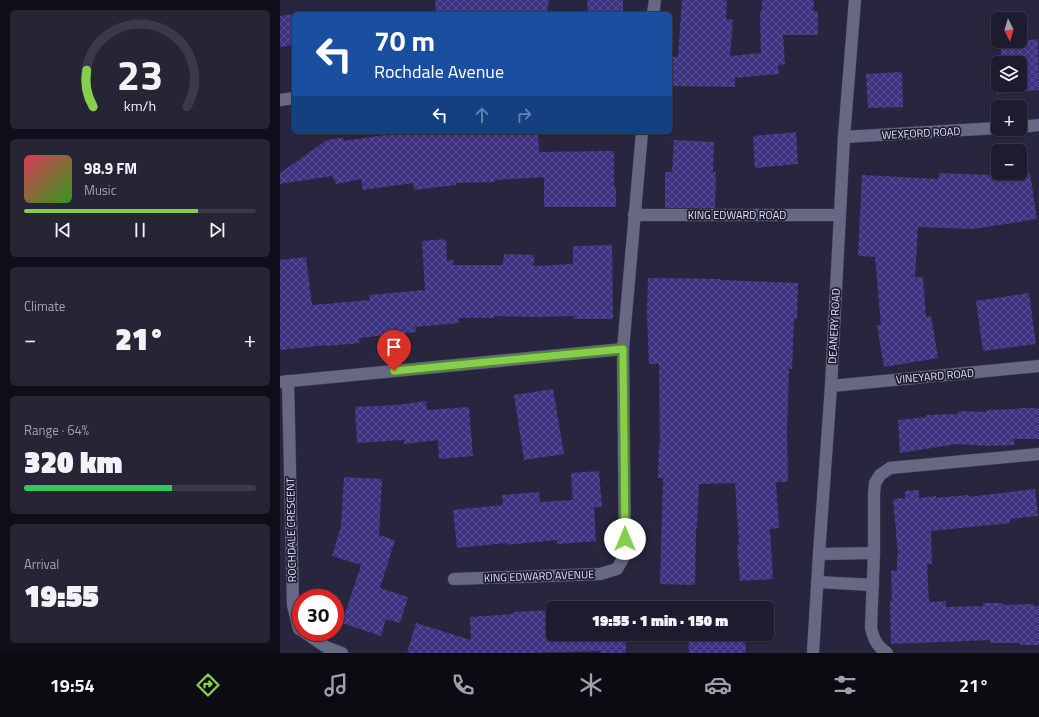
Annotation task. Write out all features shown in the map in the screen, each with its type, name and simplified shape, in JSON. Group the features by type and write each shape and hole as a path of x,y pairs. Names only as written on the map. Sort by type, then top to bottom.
{"street":[{"path":"653,12 655,0"},
{"name":"DEANERY ROAD","path":"813,653 831,386 844,137 855,0"},
{"path":"280,100 292,98"},
{"path":"1027,127 1039,126"},
{"name":"WEXFORD ROAD","path":"844,137 991,128"},
{"path":"284,381 623,349 642,134"},
{"name":"KING EDWARD ROAD","path":"634,215 839,215"},
{"name":"KING EDWARD AVENUE","path":"454,579 600,574 617,569 625,555 623,349"},
{"name":"VINEYARD ROAD","path":"831,386 1039,366"},
{"name":"ROCHDALE CRESCENT","path":"284,381 292,589"},
{"path":"887,653 879,648 873,638 871,627 874,553 874,494 875,483 880,475 890,468 1039,454"},
{"path":"819,554 874,553"},
{"path":"817,582 873,585"},
{"path":"317,641 326,647 342,653"}],"building":[{"path":"435,0 549,0 547,12 436,12"},
{"path":"587,0 623,0 623,12 588,12"},
{"path":"682,0 727,0 726,19 733,20 730,56 761,53 760,11 762,11 762,0 814,0 813,11 818,11 818,35 783,35 785,64 778,65 779,74 735,78 735,87 672,86 672,57 678,57"},
{"path":"292,14 292,45 280,47 280,16"},
{"path":"1038,39 1039,90 1027,91 1027,56 1001,56 1000,48 1027,48 1027,40"},
{"path":"902,72 903,107 868,108 866,74"},
{"path":"996,92 1018,92 996,94"},
{"path":"796,132 798,164 755,168 753,136"},
{"path":"393,134 538,134 539,152 614,151 614,187 616,187 616,207 544,207 544,177 495,180 495,182 456,183 456,185 414,190 413,183 363,190 361,179 336,184 332,176 280,184 280,173 327,140 343,138 344,141"},
{"path":"674,140 714,142 713,172 716,172 715,208 665,208 665,172 672,172"},
{"path":"939,173 991,174 991,180 1027,180 1027,173 1030,173 1037,219 973,229 918,227 915,277 923,277 926,317 931,316 938,358 884,367 877,325 881,325 875,257 858,256 862,175 938,179"},
{"path":"446,239 447,261 453,260 454,265 503,265 504,254 534,255 534,266 573,264 573,246 612,245 613,319 574,319 574,316 494,316 494,318 458,318 459,323 415,327 416,332 359,338 360,343 280,350 280,260 306,257 312,305 370,300 369,295 425,290 422,241"},
{"path":"648,278 720,279 798,283 797,319 794,319 792,369 789,369 787,430 788,482 776,482 779,528 770,529 773,579 740,581 735,483 699,484 696,528 695,585 660,584 663,478 658,478 660,445 659,364 649,364 647,314"},
{"path":"1029,293 1036,344 983,351 976,301"},
{"path":"553,389 564,454 524,460 514,395"},
{"path":"426,401 427,410 469,407 473,456 439,459 438,440 404,444 404,440 357,443 355,407 397,405"},
{"path":"1039,408 1039,439 1014,439 1014,445 987,446 957,444 900,453 898,420 927,417 927,415 958,414 958,411 987,412 987,410"},
{"path":"599,471 602,507 594,507 596,541 557,544 557,540 457,548 453,510 503,505 502,495 539,492 540,502 573,500 571,473"},
{"path":"344,477 382,479 379,535 395,540 380,588 408,597 400,623 386,619 381,636 344,624 344,617 361,565 332,556 341,526"},
{"path":"1035,489 1038,516 1010,519 1010,523 931,531 932,564 927,564 929,602 946,601 946,607 983,606 983,603 1003,603 1003,605 1034,604 1034,606 1039,606 1039,645 1020,645 1020,643 990,643 990,640 891,644 891,571 897,570 898,554 893,499 905,498 905,491 919,490 919,498 936,496 936,498 968,495 969,497"},
{"path":"546,610 546,641 626,641 626,653 600,653 600,651 529,653 407,653 416,623 471,640 470,617 513,614 513,612"},
{"path":"688,641 745,641 746,653 689,653"}],"route":[{"path":"394,371 623,349 625,539"}]}
